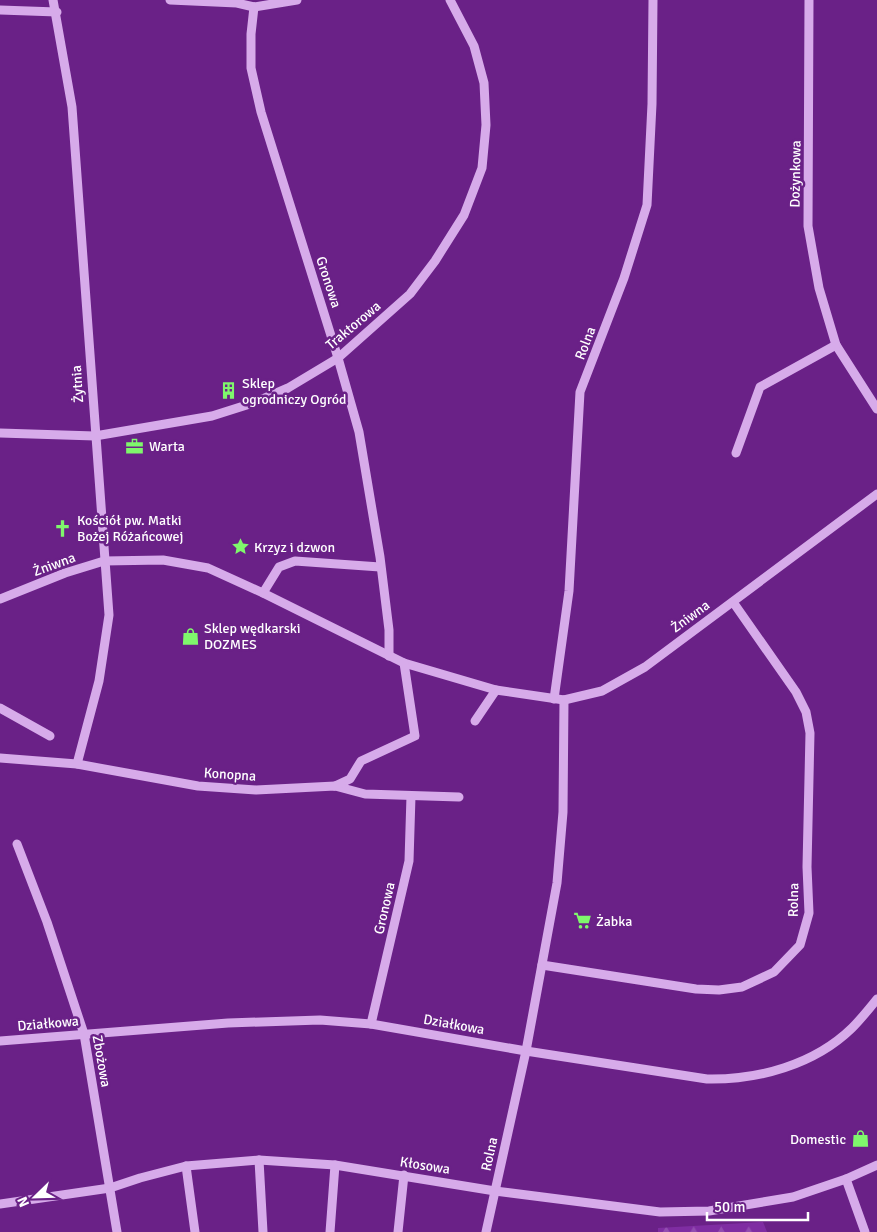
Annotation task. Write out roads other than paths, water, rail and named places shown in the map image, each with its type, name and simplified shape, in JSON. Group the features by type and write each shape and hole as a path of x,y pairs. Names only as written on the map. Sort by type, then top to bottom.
{"street":[{"name":"Żytnia","path":"53,0 57,12 72,107 109,615 99,680 77,764"},
{"path":"170,0 237,3 254,7 297,0"},
{"name":"Traktorowa","path":"0,433 95,436 212,416 245,406 288,388 338,358 410,294 435,261 464,215 482,168 486,125 484,83 474,46 450,0"},
{"name":"Rolna","path":"486,1232 526,1051 557,883 563,812 559,699 569,591 580,392 624,278 646,204 652,104 653,0"},
{"name":"Dożynkowa","path":"809,0 808,226 819,288 836,345 877,409"},
{"name":"Gronowa","path":"254,7 250,68 267,130 359,432 389,630 389,656"},
{"path":"0,10 57,12"},
{"path":"736,453 760,387 836,345"},
{"name":"Żniwna","path":"0,599 65,573 104,561 163,560 208,568 404,663 496,690 559,699 602,691 645,667 877,494"},
{"path":"263,593 279,568 295,561 380,566"},
{"name":"Rolna","path":"542,965 696,989 719,990 742,986 774,972 800,946 810,914 807,867 810,734 806,712 796,692 733,602"},
{"path":"335,786 350,779 361,761 416,736 404,663"},
{"path":"475,721 496,690"},
{"path":"0,708 50,736"},
{"name":"Konopna","path":"0,758 77,764 198,786 256,790 335,786 365,794 459,797"},
{"name":"Gronowa","path":"371,1024 409,861 411,796"},
{"name":"Zbożowa","path":"17,844 47,922 84,1034 117,1232"},
{"name":"Działkowa","path":"0,1041 247,1022 320,1020 371,1024 526,1051 707,1079 762,1075 822,1050 851,1029 877,999"},
{"path":"259,1160 262,1232"},
{"name":"Kłosowa","path":"0,1204 110,1188 186,1166 259,1160 335,1165 495,1190 660,1212 709,1211 793,1197 846,1179 877,1165"},
{"path":"330,1232 335,1165"},
{"path":"186,1166 195,1232"},
{"path":"398,1232 404,1175"},
{"path":"846,1179 865,1232"}],"place":[{"name":"Sklep ogrodniczy Ogród","path":"228,391"},
{"name":"Warta","path":"135,446"},
{"name":"Kościół pw. Matki Bożej Różańcowej","path":"63,528"},
{"name":"Krzyz i dzwon","path":"240,547"},
{"name":"Sklep wędkarski DOZMES","path":"190,636"},
{"name":"Żabka","path":"582,921"},
{"name":"Domestic","path":"860,1139"}]}
